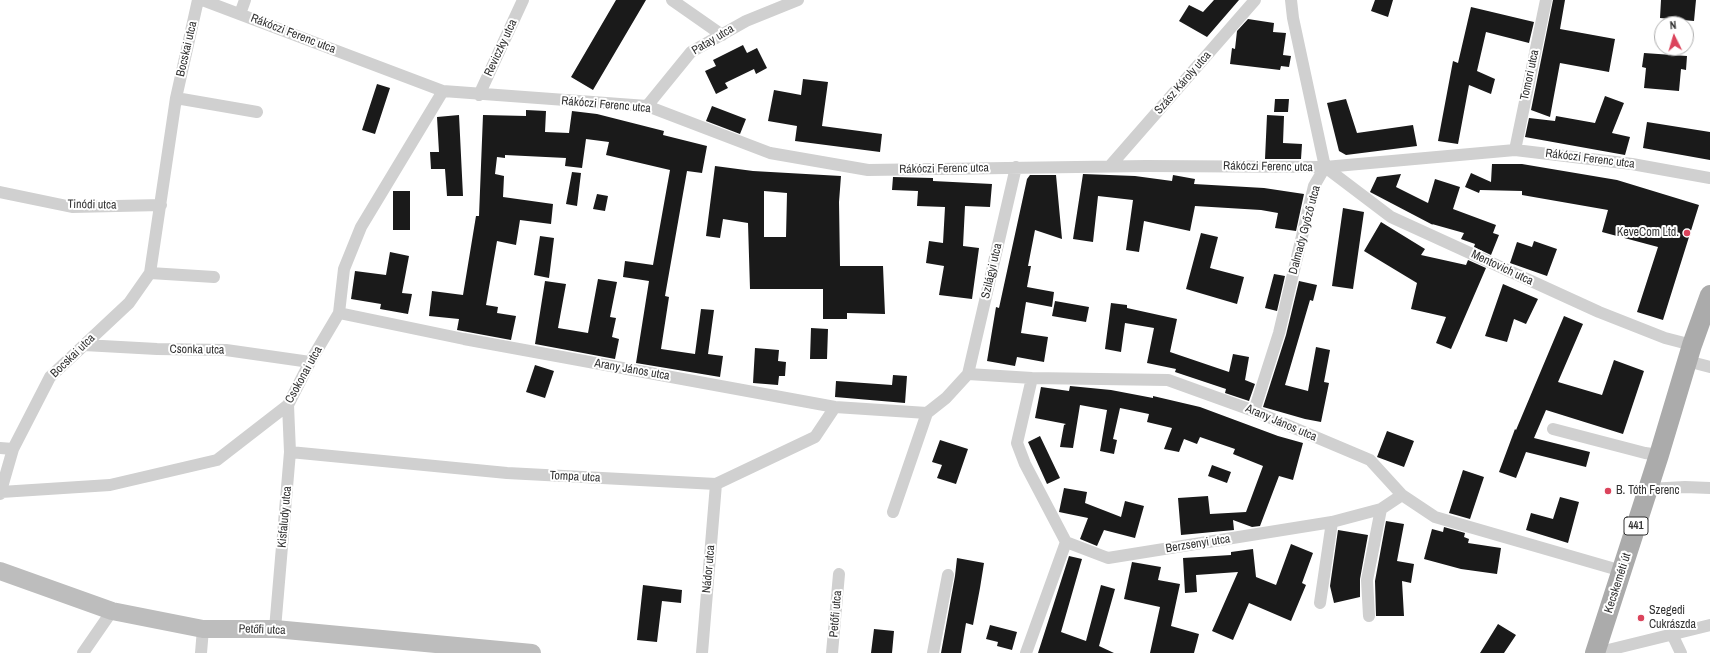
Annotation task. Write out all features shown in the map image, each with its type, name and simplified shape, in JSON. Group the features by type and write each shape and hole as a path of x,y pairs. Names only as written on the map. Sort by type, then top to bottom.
{"main road":[{"name":"Kecskeméti út","path":"1595,653 1659,455 1689,353 1710,295"}],"street":[{"name":"Bocskai utca","path":"0,493 13,449 50,377 129,303 150,273 176,98 198,0"},
{"name":"Rákóczi Ferenc utca","path":"202,0 443,91 479,95 647,106 770,153 868,170 1110,166 1325,167 1515,150 1632,164 1710,178"},
{"path":"240,14 245,0"},
{"name":"Reviczky utca","path":"479,95 523,0"},
{"path":"672,0 722,35"},
{"name":"Patay utca","path":"647,106 691,52 746,21 798,0"},
{"path":"1291,0 1293,18 1325,167"},
{"name":"Tomori utca","path":"1515,150 1546,0"},
{"name":"Szász Károly utca","path":"1110,166 1252,3"},
{"name":"Csokonai utca","path":"0,493 110,485 217,460 288,405 310,362 339,313 344,269 361,227 443,91"},
{"path":"176,98 257,112"},
{"name":"Szilágyi utca","path":"968,374 1016,167"},
{"name":"Mentovich utca","path":"1325,167 1391,217 1599,312 1665,338 1710,367"},
{"name":"Dalmady Győző utca","path":"1254,411 1278,333 1314,186 1325,167"},
{"name":"Tinódi utca","path":"0,192 72,207 160,205"},
{"path":"150,273 214,277"},
{"name":"Arany János utca","path":"339,313 472,341 835,408 927,413"},
{"name":"Csonka utca","path":"84,345 156,349 226,350 310,362"},
{"path":"893,512 927,413 946,398 968,374"},
{"name":"Arany János utca","path":"968,374 1032,378 1168,380 1254,411 1370,460 1402,494 1435,517 1622,570"},
{"path":"1026,653 1066,542 1025,464 1017,442 1032,378"},
{"name":"Kisfaludy utca","path":"275,629 290,452 288,405"},
{"name":"Tompa utca","path":"290,452 507,473 716,484 815,437 835,408"},
{"path":"1553,429 1659,455"},
{"path":"0,448 13,449"},
{"name":"Nádor utca","path":"702,653 716,484"},
{"path":"1648,489 1685,487 1710,488"},
{"name":"Berzsenyi utca","path":"1066,542 1108,558 1332,522 1381,509 1402,494"},
{"path":"1369,616 1367,580 1381,509"},
{"path":"1320,603 1332,522"},
{"name":"Petőfi utca","path":"0,571 112,611 203,629 275,629 532,653"},
{"name":"Petőfi utca","path":"832,653 839,574"},
{"path":"933,653 948,575"},
{"path":"84,653 112,611"},
{"path":"1595,653 1710,625"},
{"path":"201,653 203,629"},
{"path":"1672,634 1681,653"}],"building":[{"path":"616,0 646,0 593,90 571,77"},
{"path":"1214,0 1239,0 1207,37 1179,21 1189,5 1203,12"},
{"path":"1375,0 1393,0 1388,17 1371,11"},
{"path":"1553,0 1565,0 1560,29 1615,39 1609,72 1560,63 1550,117 1531,110"},
{"path":"1661,0 1696,0 1694,21 1694,16 1660,16"},
{"path":"1471,7 1534,22 1529,43 1486,32 1477,71 1495,79 1491,94 1469,85 1458,144 1438,141 1453,61 1458,63"},
{"path":"1248,19 1274,23 1273,32 1286,33 1283,55 1291,56 1289,67 1281,66 1280,70 1230,64 1232,48 1235,49 1237,31"},
{"path":"743,45 747,53 757,48 767,68 756,74 754,69 725,83 728,88 716,94 705,71 716,66 713,60"},
{"path":"1644,53 1654,54 1654,56 1687,56 1686,70 1681,69 1679,91 1644,88 1646,68 1642,67"},
{"path":"803,79 828,82 822,126 882,134 880,152 795,141 797,126 768,121 774,90 801,95"},
{"path":"377,84 390,88 375,134 362,130"},
{"path":"1605,96 1624,103 1612,133 1630,137 1625,155 1525,137 1529,118 1555,121 1556,116 1595,123"},
{"path":"1275,99 1289,99 1288,112 1274,112"},
{"path":"1346,99 1357,133 1413,125 1417,146 1346,155 1339,151 1327,103"},
{"path":"712,106 746,119 740,134 706,121"},
{"path":"526,110 546,111 545,132 569,133 572,111 597,114 664,131 663,135 707,146 702,173 687,171 665,296 669,297 661,349 695,354 701,309 714,310 708,354 723,356 720,377 636,363 649,281 623,277 625,261 653,265 670,170 606,155 609,142 586,139 582,168 565,166 566,158 505,155 505,158 497,157 495,174 504,176 503,197 553,204 551,224 520,220 516,245 497,241 486,305 498,307 497,313 516,316 511,340 457,330 459,319 429,316 432,291 463,295 476,216 479,216 483,115 526,116"},
{"path":"459,115 463,196 447,196 445,169 431,169 430,152 439,152 437,117"},
{"path":"1267,115 1284,116 1283,143 1302,144 1301,159 1265,159"},
{"path":"1647,122 1710,132 1710,160 1643,148"},
{"path":"1492,164 1522,164 1617,180 1699,205 1663,320 1637,312 1658,247 1602,232 1608,210 1522,195 1522,191 1480,190 1479,193 1465,187 1471,173 1491,182"},
{"path":"715,166 753,171 841,176 839,202 840,266 883,266 885,314 847,313 847,319 823,319 823,289 750,289 748,223 723,219 720,238 706,236","holes":["764,191 787,193 786,237 764,237"]},
{"path":"572,172 581,173 577,206 566,204"},
{"path":"1083,174 1135,176 1172,181 1173,175 1195,179 1194,184 1264,188 1304,194 1296,231 1275,228 1278,213 1261,210 1195,206 1190,231 1144,221 1139,252 1126,250 1133,200 1098,196 1093,242 1073,239"},
{"path":"1401,174 1396,187 1428,203 1435,179 1460,187 1453,209 1496,225 1493,233 1499,235 1491,255 1474,247 1475,244 1461,239 1464,233 1432,224 1433,225 1370,192 1377,177"},
{"path":"1030,175 1056,175 1062,239 1035,230 1028,266 1031,266 1027,287 1054,292 1052,307 1026,302 1021,333 1048,337 1044,362 1017,357 1015,366 987,361 996,307 999,308 1027,179"},
{"path":"893,177 933,178 933,181 992,184 990,207 965,206 963,246 979,248 972,299 939,295 944,266 926,263 929,241 943,243 945,207 917,206 918,191 892,190"},
{"path":"393,191 410,191 410,230 393,230"},
{"path":"597,194 608,196 605,211 593,209"},
{"path":"1343,208 1364,212 1353,289 1332,286"},
{"path":"1381,222 1425,249 1421,255 1466,265 1468,260 1486,268 1451,349 1436,343 1446,317 1411,309 1417,283 1364,251"},
{"path":"1201,233 1218,237 1210,268 1244,277 1237,304 1186,289"},
{"path":"540,236 554,238 549,278 534,275"},
{"path":"1534,241 1557,249 1547,276 1510,263 1517,242 1532,247"},
{"path":"390,252 409,256 402,293 412,294 408,314 380,309 381,304 351,299 355,271 386,275"},
{"path":"1274,274 1285,276 1277,311 1265,308"},
{"path":"598,279 617,282 610,317 616,318 612,337 619,339 615,359 535,344 545,281 566,284 558,328 588,333"},
{"path":"1299,281 1317,285 1313,301 1310,300 1285,385 1308,391 1316,347 1330,350 1324,382 1329,383 1321,422 1263,407 1286,335"},
{"path":"1503,284 1538,299 1526,324 1514,319 1507,342 1485,336"},
{"path":"1055,301 1089,307 1086,322 1052,316"},
{"path":"1111,303 1127,305 1127,308 1177,319 1170,352 1229,372 1233,354 1249,357 1245,380 1255,384 1249,401 1225,393 1226,389 1175,372 1176,369 1147,363 1154,328 1125,323 1121,352 1105,349"},
{"path":"1564,316 1583,324 1558,382 1602,395 1614,360 1644,371 1623,434 1546,410 1534,438 1590,452 1586,467 1526,452 1516,478 1499,472 1515,429 1516,430"},
{"path":"811,328 828,329 827,359 810,359"},
{"path":"755,348 779,350 778,361 786,362 785,376 779,376 778,385 753,383"},
{"path":"535,365 554,371 545,398 526,392"},
{"path":"893,375 907,376 905,403 835,397 836,381 892,385"},
{"path":"1070,386 1111,390 1153,398 1153,396 1200,407 1278,436 1303,443 1293,480 1279,476 1260,526 1252,527 1233,520 1234,530 1181,535 1178,498 1208,496 1210,514 1246,512 1263,466 1233,454 1235,449 1200,437 1197,444 1184,439 1179,452 1164,449 1172,428 1147,422 1149,414 1120,408 1113,439 1117,440 1114,454 1100,451 1107,410 1080,405 1073,448 1060,447 1064,425 1066,424 1035,418 1041,387 1069,391"},
{"path":"1387,431 1414,441 1404,467 1377,457"},
{"path":"1040,436 1060,478 1047,484 1028,442"},
{"path":"940,440 968,449 956,484 937,478 942,465 932,462"},
{"path":"1212,465 1231,472 1227,483 1208,476"},
{"path":"1463,470 1484,477 1470,519 1449,513"},
{"path":"1064,488 1087,492 1085,503 1121,517 1125,501 1144,506 1135,538 1104,530 1097,546 1080,539 1088,518 1059,512"},
{"path":"1560,497 1579,502 1568,543 1526,530 1531,513 1553,519"},
{"path":"1386,521 1404,524 1397,561 1414,564 1411,583 1402,581 1404,616 1376,616 1375,581"},
{"path":"1444,527 1465,533 1464,537 1469,539 1468,543 1501,548 1497,574 1461,569 1424,559 1432,529 1443,532"},
{"path":"1338,530 1368,535 1360,579 1360,597 1334,603 1330,586"},
{"path":"1291,544 1313,553 1302,583 1306,585 1291,621 1249,603 1233,640 1212,631 1238,572 1196,575 1197,592 1185,593 1183,558 1231,555 1231,552 1253,549 1256,577 1276,585"},
{"path":"1069,556 1082,559 1061,632 1086,641 1101,585 1115,589 1099,646 1114,653 1038,653"},
{"path":"957,558 984,563 980,588 973,625 966,623 961,653 941,653 955,576"},
{"path":"1132,562 1161,567 1158,580 1180,584 1171,626 1199,634 1194,653 1150,653 1160,607 1124,599"},
{"path":"643,585 682,590 681,603 662,601 657,642 637,640"},
{"path":"1498,624 1516,635 1504,653 1480,653"},
{"path":"990,625 1017,632 1012,650 997,646 998,642 986,639"},
{"path":"874,629 894,631 892,653 871,653"}],"place":[{"name":"KeveCom Ltd.","path":"1687,233"},
{"name":"B. Tóth Ferenc","path":"1608,491"},
{"name":"Szegedi Cukrászda","path":"1641,618"}]}
